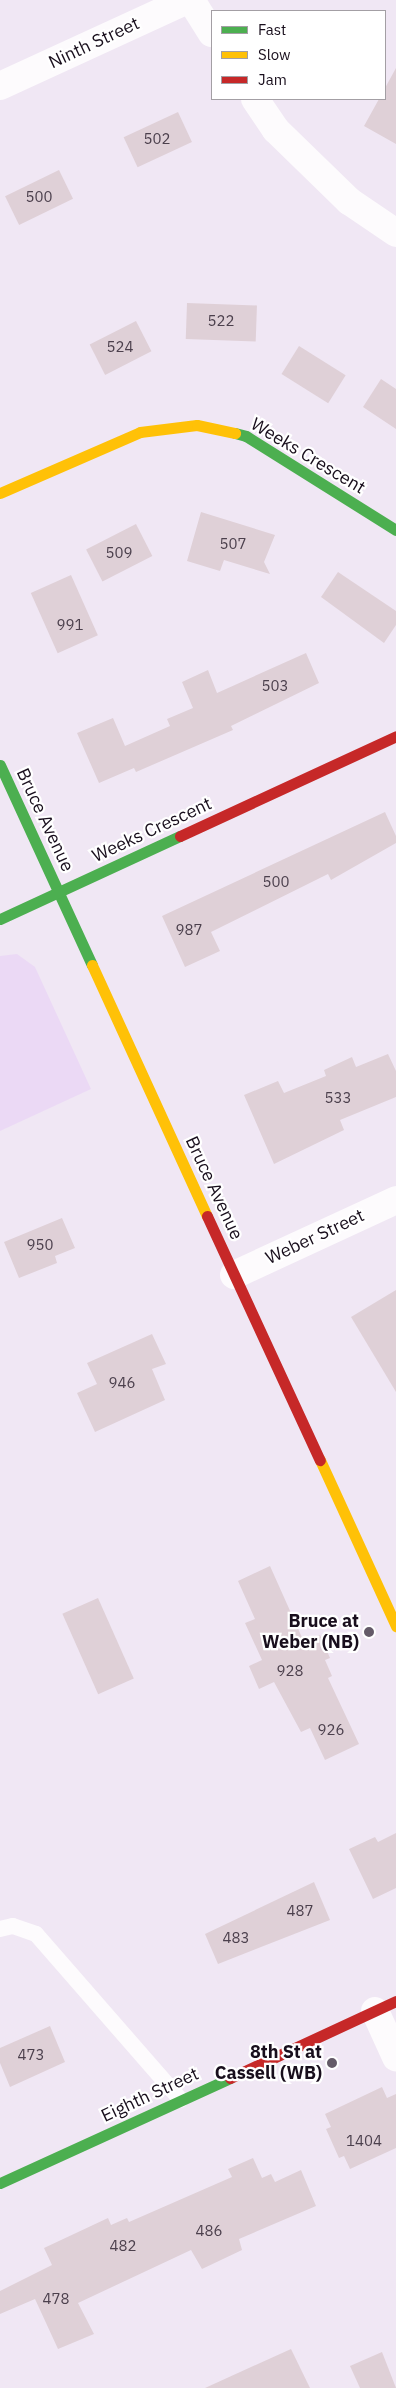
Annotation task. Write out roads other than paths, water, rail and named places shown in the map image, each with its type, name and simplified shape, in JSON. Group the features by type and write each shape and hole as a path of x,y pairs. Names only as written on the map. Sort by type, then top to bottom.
{"street":[{"path":"189,0 211,32"},
{"name":"Ninth Street","path":"0,86 189,0"},
{"path":"256,100 276,130 349,201 396,233"},
{"name":"Weeks Crescent","path":"0,493 140,432 197,425 246,436 396,530"},
{"name":"Weeks Crescent","path":"0,919 396,736"},
{"name":"Bruce Avenue","path":"0,765 396,1626"},
{"name":"Weber Street","path":"234,1275 396,1200"},
{"path":"386,2006 396,2057"},
{"name":"Eighth Street","path":"0,2183 386,2006"}],"lane":[{"path":"0,1929 13,1926 36,1934 180,2100"}],"place":[{"name":"Bruce at Weber (NB)","path":"369,1632"},
{"name":"8th St at Cassell (WB)","path":"332,2063"}]}
